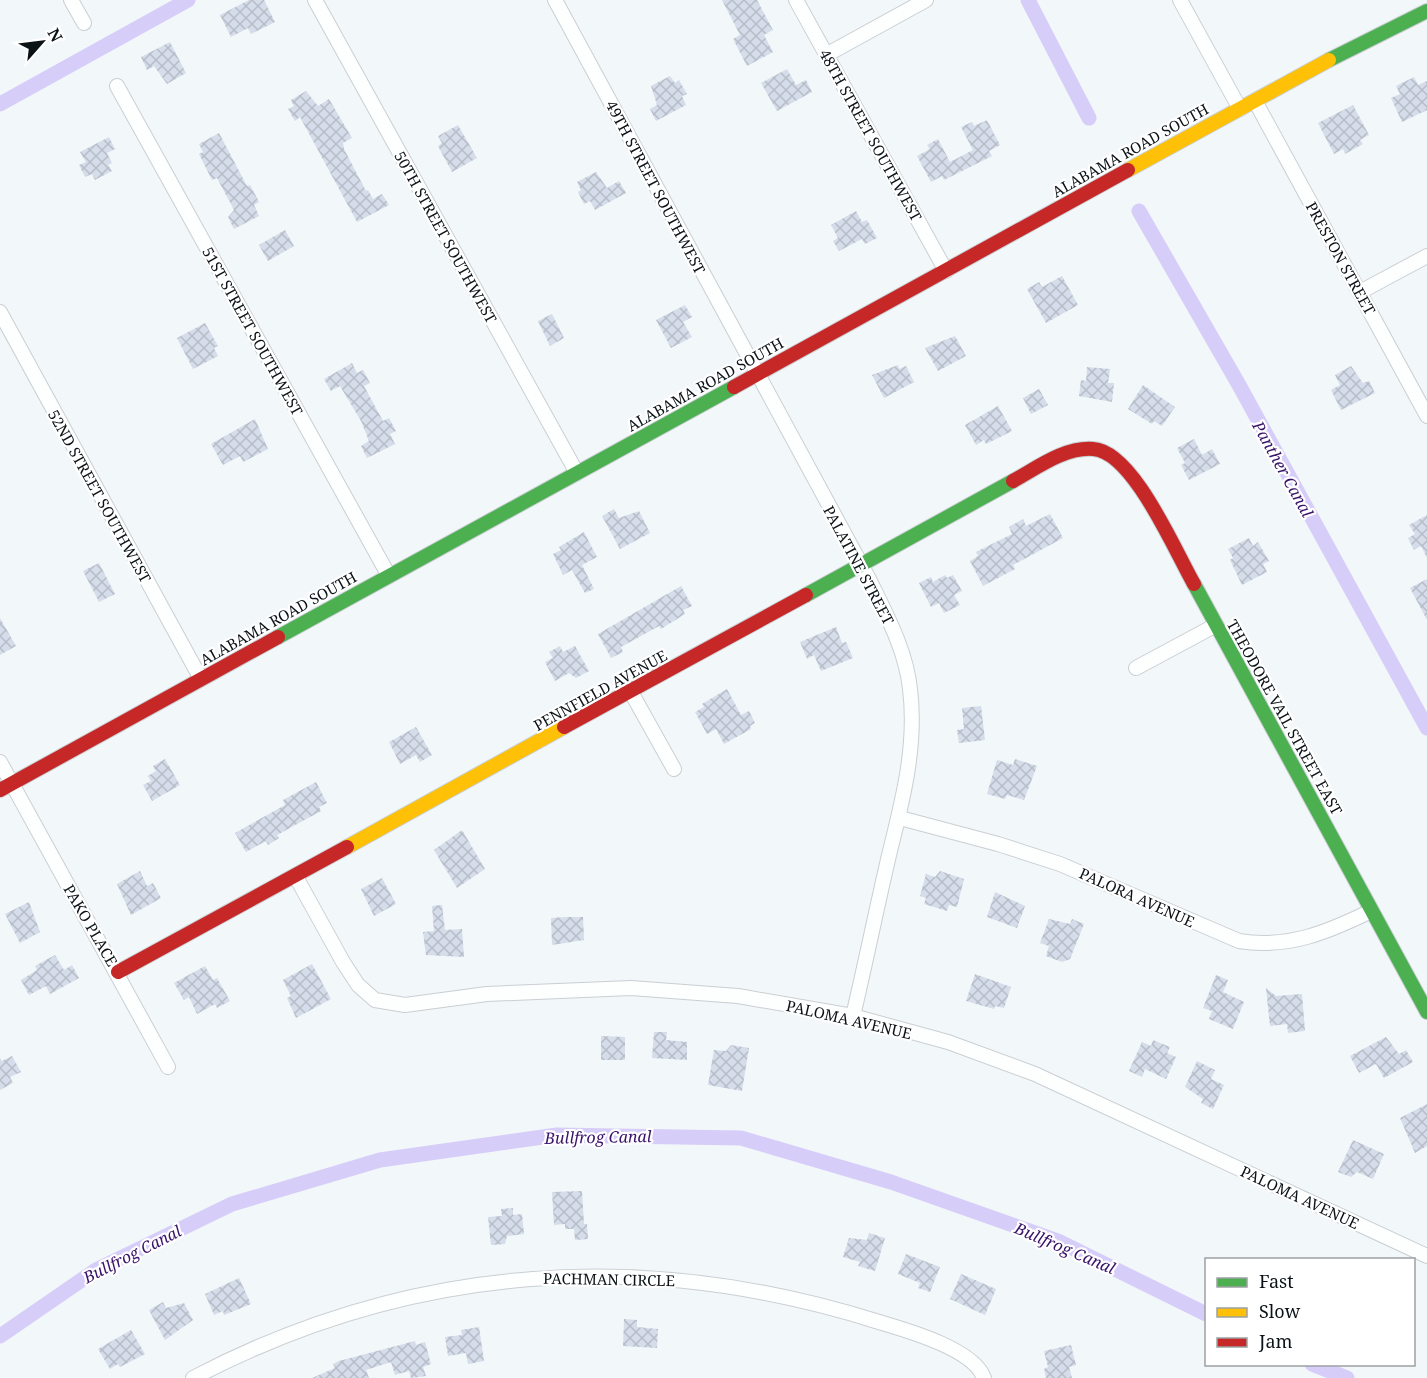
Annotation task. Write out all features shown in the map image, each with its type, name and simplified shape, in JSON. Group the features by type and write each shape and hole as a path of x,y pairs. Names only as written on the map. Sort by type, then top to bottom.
{"street":[{"path":"71,0 84,23"},
{"name":"50TH STREET SOUTHWEST","path":"315,0 577,473"},
{"name":"49TH STREET SOUTHWEST","path":"555,0 756,375"},
{"name":"48TH STREET SOUTHWEST","path":"796,0 946,271"},
{"path":"826,55 926,0"},
{"path":"1180,0 1240,109"},
{"path":"1421,0 1427,11"},
{"name":"ALABAMA ROAD SOUTH","path":"6,786 1353,47 1427,11"},
{"name":"51ST STREET SOUTHWEST","path":"117,86 389,576"},
{"name":"PRESTON STREET","path":"1255,101 1427,416"},
{"path":"1360,292 1427,256"},
{"name":"52ND STREET SOUTHWEST","path":"0,312 201,679"},
{"name":"PALATINE STREET","path":"756,375 861,566 896,637 910,688 912,717 900,818 853,1016"},
{"name":"PENNFIELD AVENUE","path":"118,972 296,877 1057,457 1079,448 1101,448"},
{"name":"THEODORE VAIL STREET EAST","path":"1101,448 1117,456 1138,482 1427,1012"},
{"path":"1136,669 1216,626"},
{"path":"631,693 674,769"},
{"name":"PAKO PLACE","path":"0,762 6,786 118,972 168,1067"},
{"name":"PALORA AVENUE","path":"900,818 998,844 1060,864 1239,940 1257,944 1294,942 1311,938 1371,910"},
{"name":"PALOMA AVENUE","path":"296,877 353,978 375,1000 405,1005 487,994 631,988 738,996 853,1016 948,1042 1035,1074 1427,1256"},
{"name":"PACHMAN CIRCLE","path":"193,1378 262,1344 318,1323 392,1301 462,1287 544,1277 588,1276 643,1276 787,1295 920,1336 971,1360 984,1378"}],"building":[{"path":"249,0 264,0 275,22 251,34 248,28 231,37 220,15"},
{"path":"722,0 757,0 773,30 764,35 773,52 747,66 733,39 740,35"},
{"path":"170,42 186,73 167,84 154,66 147,70 141,57"},
{"path":"787,69 796,85 806,80 812,92 777,111 761,83"},
{"path":"670,76 675,83 679,80 687,94 682,96 686,105 656,121 650,109 657,105 651,86"},
{"path":"1414,77 1418,85 1427,81 1427,110 1402,122 1391,98 1400,94 1396,86"},
{"path":"306,91 318,106 329,99 352,138 343,143 344,149 366,191 368,190 373,199 382,194 389,205 357,222 300,117 295,121 288,109 294,106 291,100"},
{"path":"1353,105 1369,135 1360,140 1363,144 1345,154 1343,149 1334,154 1318,123"},
{"path":"987,120 1000,145 989,151 992,156 944,180 942,176 931,182 917,156 930,149 927,145 938,139 950,162 973,150 961,127 972,122 974,126"},
{"path":"458,125 477,158 452,172 438,146 442,143 438,136"},
{"path":"219,133 247,186 250,185 259,202 254,205 259,216 234,229 228,217 234,210 217,178 212,180 199,154 203,152 199,144"},
{"path":"109,137 115,149 107,153 112,163 108,165 112,171 95,180 92,174 85,177 79,165 86,162 80,152"},
{"path":"596,172 607,188 619,181 626,193 595,210 590,201 584,204 578,192 581,190 577,182"},
{"path":"856,211 862,222 867,220 877,238 865,244 862,239 839,251 833,241 838,238 831,225"},
{"path":"285,230 294,246 268,261 259,245"},
{"path":"1062,276 1078,305 1046,323 1027,289 1039,282 1042,287"},
{"path":"685,305 692,317 683,322 692,337 671,348 656,320"},
{"path":"552,314 564,338 550,346 538,321"},
{"path":"205,323 218,346 214,348 218,356 193,369 177,338"},
{"path":"955,336 966,356 938,371 925,348"},
{"path":"352,363 357,373 363,370 370,383 364,386 383,421 389,418 396,431 390,434 395,444 367,458 361,446 369,441 361,421 340,386 331,391 324,379"},
{"path":"898,365 899,369 906,366 914,382 884,398 872,375"},
{"path":"1351,366 1363,383 1369,381 1375,393 1341,410 1331,390 1340,385 1335,375"},
{"path":"1087,367 1110,369 1108,383 1114,383 1112,402 1079,396 1081,380 1086,381"},
{"path":"1143,385 1175,407 1162,426 1154,421 1152,424 1128,409"},
{"path":"1039,389 1048,405 1031,414 1023,398"},
{"path":"998,406 1012,431 986,444 984,440 976,445 965,425"},
{"path":"255,419 268,449 243,462 240,456 223,465 211,444"},
{"path":"1194,439 1202,455 1212,449 1220,464 1189,480 1181,465 1185,463 1177,448"},
{"path":"614,509 619,518 639,511 650,533 620,549 602,516"},
{"path":"1050,514 1063,538 1013,565 1015,569 983,586 970,561 978,556 976,552 1012,534 1009,527 1023,519 1026,526"},
{"path":"1427,515 1427,558 1421,546 1414,550 1408,538 1415,534 1409,525"},
{"path":"584,532 597,557 582,565 594,589 585,593 572,570 563,575 553,554 561,550 559,547"},
{"path":"1249,538 1253,546 1258,542 1269,561 1263,564 1267,572 1242,585 1230,560 1233,558 1228,549"},
{"path":"99,563 115,594 99,602 83,571"},
{"path":"945,575 947,578 953,575 962,591 954,595 960,605 944,613 939,603 931,607 919,583 931,577 933,582"},
{"path":"1427,579 1427,620 1410,588"},
{"path":"681,586 692,606 683,610 685,614 661,629 659,626 621,647 623,652 611,658 598,634"},
{"path":"0,618 16,646 0,655"},
{"path":"836,627 842,643 846,642 853,658 821,671 814,655 807,659 800,642"},
{"path":"560,646 563,652 575,646 589,671 576,678 569,673 555,681 545,662 553,658 549,652"},
{"path":"727,689 741,715 749,711 755,723 750,726 751,729 724,744 716,729 707,734 695,712 704,707 702,704"},
{"path":"981,706 985,740 959,743 957,730 964,729 962,708"},
{"path":"416,727 432,755 420,762 416,755 400,764 389,742"},
{"path":"165,759 180,785 152,801 143,785 151,781 148,776 156,771 153,766"},
{"path":"1015,759 1037,766 1024,800 1007,795 1005,799 987,794 997,760 1013,765"},
{"path":"316,782 327,803 319,807 321,811 277,835 279,838 268,845 266,841 246,852 235,833 285,805 283,800"},
{"path":"462,830 485,869 457,888 434,850"},
{"path":"140,871 147,886 153,883 161,898 131,915 117,884"},
{"path":"940,871 964,879 957,907 949,905 947,911 924,904 926,898 920,896 926,874 935,877"},
{"path":"382,878 396,904 374,916 361,889"},
{"path":"995,892 1025,906 1017,928 987,917"},
{"path":"29,902 40,932 20,943 5,914"},
{"path":"442,905 445,930 462,929 464,957 426,955 423,932 434,931 432,906"},
{"path":"583,917 584,940 552,945 551,918"},
{"path":"1049,919 1070,924 1072,919 1084,924 1070,959 1062,962 1046,956 1049,946 1040,943"},
{"path":"55,955 64,970 72,965 79,978 50,994 46,986 29,995 21,980 37,970 35,966"},
{"path":"312,964 331,999 296,1018 287,998 291,996 283,980"},
{"path":"205,966 213,980 217,978 230,1001 217,1008 215,1004 197,1014 189,997 184,1000 174,983"},
{"path":"975,974 1011,987 1004,1008 995,1006 994,1009 966,1001"},
{"path":"1216,975 1228,980 1223,992 1244,1002 1233,1029 1209,1019 1212,1011 1203,1008"},
{"path":"1266,988 1276,996 1302,994 1305,1031 1288,1033 1287,1024 1270,1026"},
{"path":"654,1032 667,1032 666,1040 687,1042 687,1060 652,1058"},
{"path":"601,1036 625,1037 625,1060 601,1060"},
{"path":"1386,1037 1399,1054 1406,1050 1413,1062 1384,1078 1376,1064 1359,1073 1350,1056"},
{"path":"1153,1040 1170,1047 1167,1053 1176,1057 1166,1079 1145,1069 1142,1077 1129,1071 1142,1042 1151,1046"},
{"path":"731,1045 749,1048 742,1091 708,1085 714,1050 726,1051"},
{"path":"12,1056 21,1072 10,1077 13,1083 0,1090 0,1058 2,1061"},
{"path":"1197,1061 1215,1070 1211,1079 1224,1085 1213,1109 1201,1103 1203,1099 1185,1087"},
{"path":"1427,1104 1427,1146 1415,1153 1400,1118"},
{"path":"1353,1140 1384,1154 1373,1179 1357,1172 1351,1177 1338,1172"},
{"path":"582,1191 584,1224 587,1224 588,1239 575,1240 574,1229 565,1229 565,1224 554,1225 552,1192"},
{"path":"513,1208 513,1215 522,1214 524,1234 507,1236 505,1244 491,1245 488,1217 502,1216 501,1209"},
{"path":"869,1233 885,1238 875,1271 858,1266 860,1262 843,1257 849,1238 867,1240"},
{"path":"906,1254 940,1267 930,1292 918,1288 920,1283 898,1274"},
{"path":"961,1274 996,1289 985,1315 950,1299"},
{"path":"239,1278 251,1304 224,1315 223,1311 214,1315 205,1294"},
{"path":"163,1302 166,1308 184,1303 193,1320 165,1340 149,1310"},
{"path":"624,1319 637,1320 637,1327 658,1329 657,1348 623,1346"},
{"path":"479,1327 484,1361 468,1364 466,1353 448,1356 445,1337 462,1335 461,1330"},
{"path":"131,1330 145,1354 120,1367 118,1364 110,1369 98,1349"},
{"path":"415,1341 416,1345 425,1342 431,1364 423,1367 426,1376 411,1378 409,1371 395,1375 391,1362 366,1370 369,1378 312,1378 335,1368 333,1364 339,1361"},
{"path":"1071,1345 1076,1365 1069,1367 1072,1378 1046,1378 1044,1369 1048,1367 1044,1351"}],"waterway":[{"path":"0,104 188,0"},
{"path":"1028,0 1089,118"},
{"name":"Panther Canal","path":"1139,211 1239,385 1427,728"},
{"name":"Bullfrog Canal","path":"0,1336 96,1270 232,1204 380,1160 557,1135 741,1138 891,1182 1058,1241 1205,1314"},
{"name":"Bullfrog Canal","path":"1317,1366 1347,1378"}],"traffic: fast":[{"path":"1329,60 1427,11"},
{"path":"278,637 734,387"},
{"path":"806,595 1013,481"},
{"path":"1194,584 1427,1012"}],"traffic: slow":[{"path":"1128,170 1329,60"},
{"path":"347,847 564,727"}],"traffic: jam":[{"path":"734,387 1128,170"},
{"path":"1013,481 1051,459 1072,451 1093,449 1108,454 1123,466 1138,484 1194,584"},
{"path":"564,727 806,595"},
{"path":"0,790 278,637"},
{"path":"118,972 347,847"}]}
